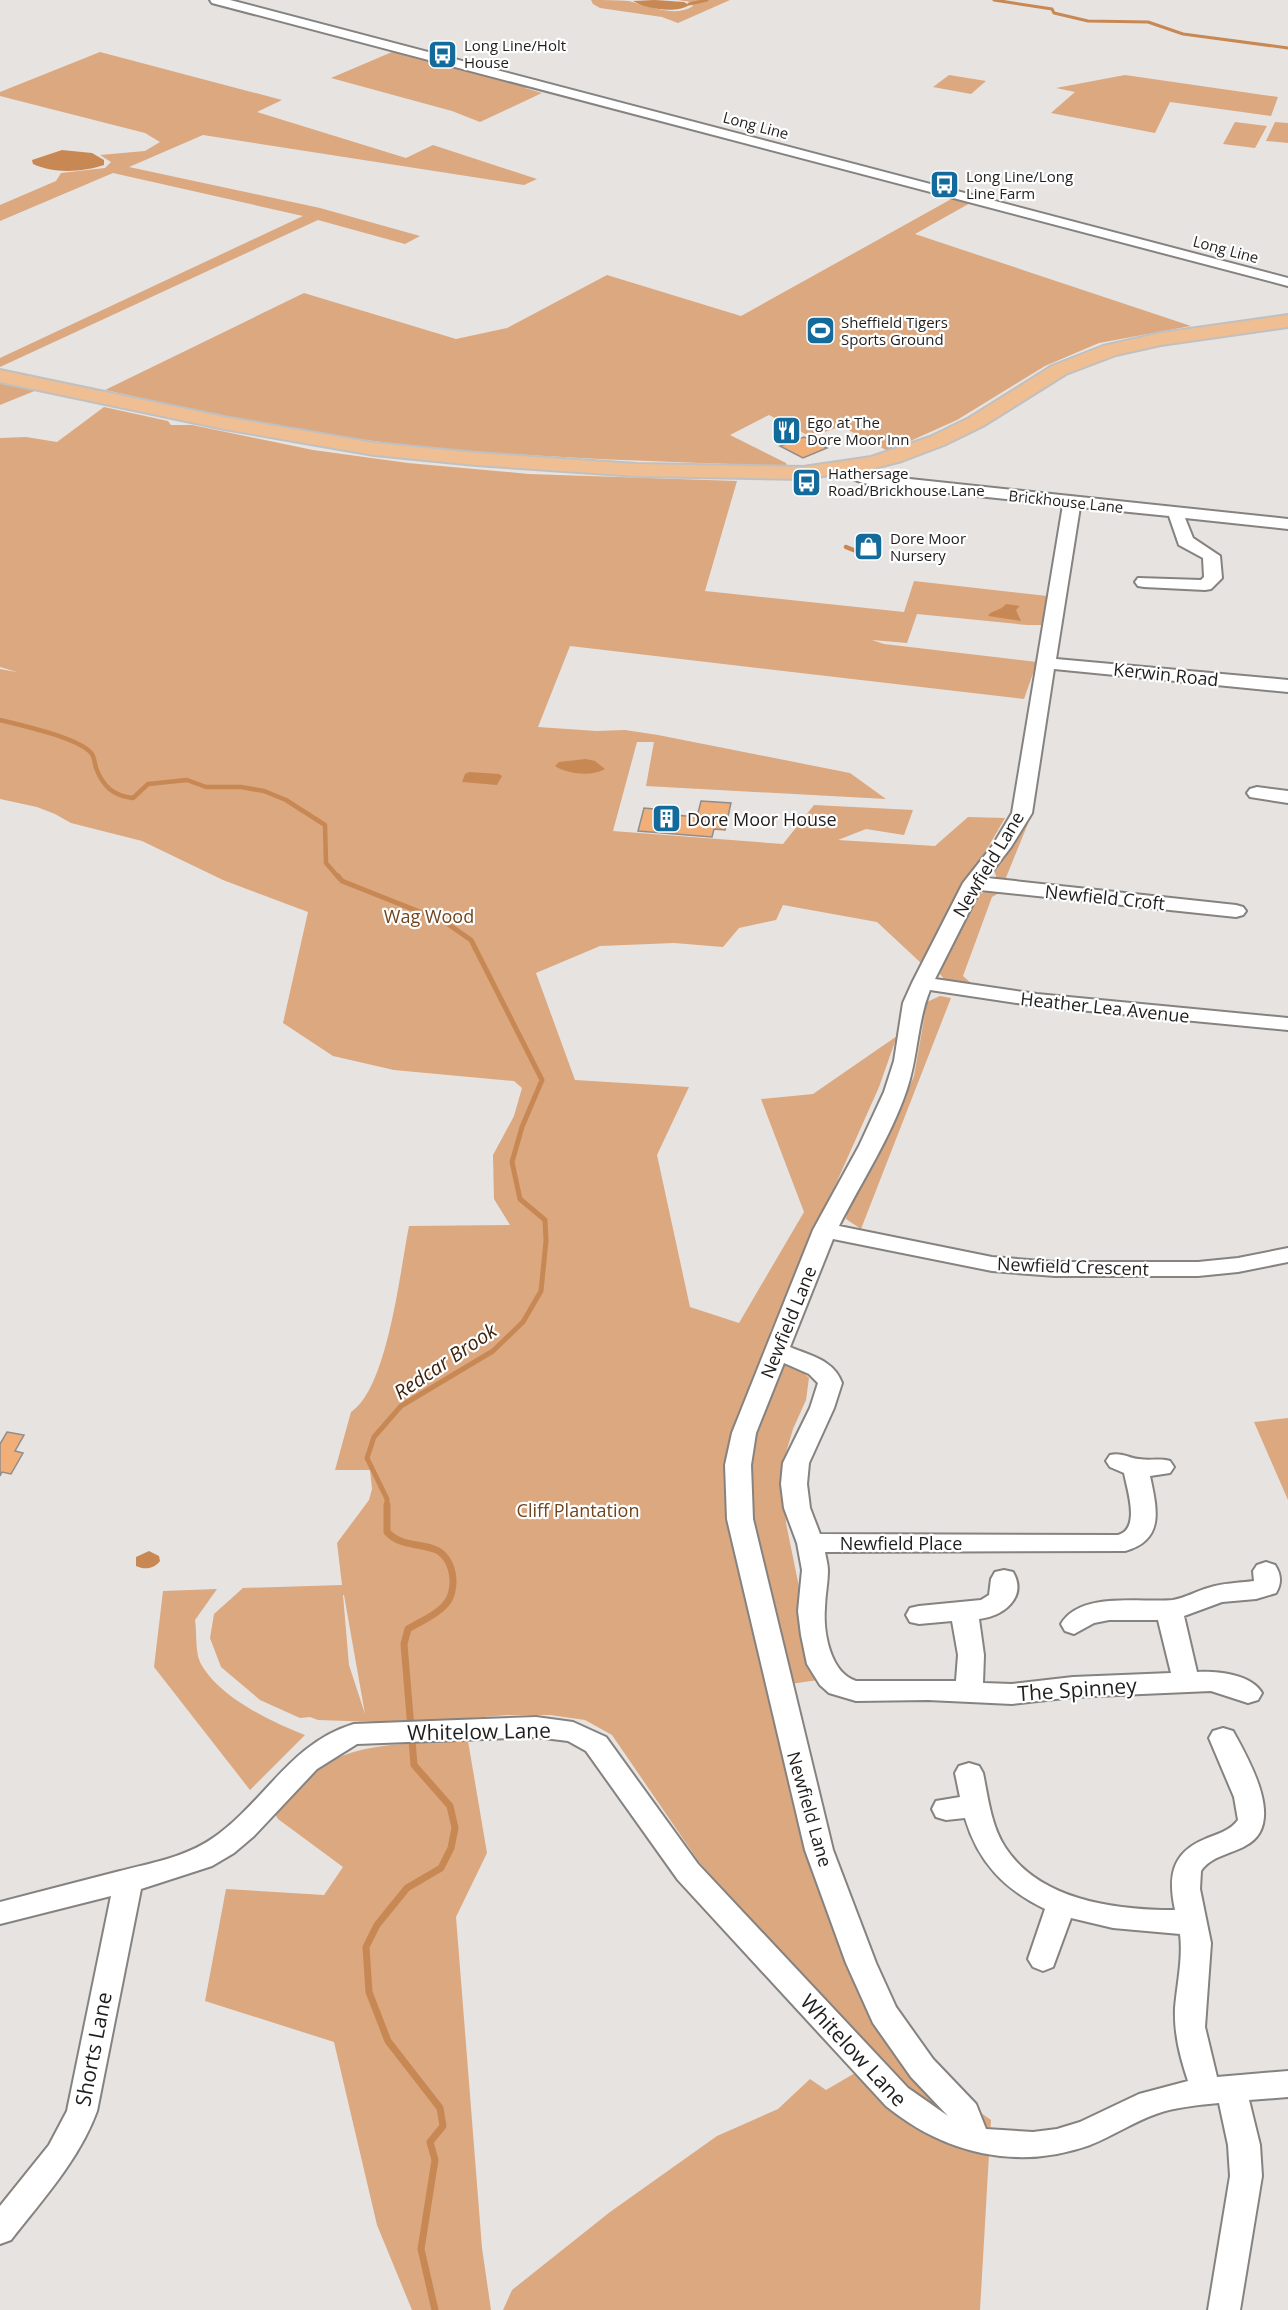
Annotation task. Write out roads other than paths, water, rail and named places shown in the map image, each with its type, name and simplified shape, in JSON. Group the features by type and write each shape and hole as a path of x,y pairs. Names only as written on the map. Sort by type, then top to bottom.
{"main road":[{"path":"0,376 234,425 364,448 416,454 625,469 770,474 848,468 895,457 937,441 976,422 1059,370 1110,350 1161,339 1288,321"}],"street":[{"name":"Long Line","path":"216,0 1288,282"},
{"name":"Brickhouse Lane","path":"848,468 862,478 872,480 1288,524"},
{"name":"Newfield Lane","path":"975,2140 965,2113 917,2061 884,2014 876,1999 819,1850 740,1519 738,1465 744,1433 825,1230 870,1146 895,1092 905,1061 914,1003 922,982 973,883 1001,847 1022,813 1072,502"},
{"path":"1144,582 1205,585 1213,578 1211,556 1185,541 1177,518 1178,512"},
{"name":"Kerwin Road","path":"1045,663 1288,686"},
{"path":"1257,794 1288,797"},
{"name":"Newfield Croft","path":"973,883 1236,911"},
{"name":"Heather Lea Avenue","path":"922,982 1048,1002 1288,1024"},
{"name":"Newfield Crescent","path":"825,1230 992,1264 1054,1269 1198,1269 1238,1265 1288,1255"},
{"path":"777,1352 818,1368 827,1375 830,1383 822,1408 796,1463 794,1484 797,1508 810,1543"},
{"name":"Newfield Place","path":"810,1543 1118,1544 1132,1540 1139,1532 1142,1522 1139,1466"},
{"name":"The Spinney","path":"810,1543 815,1570 812,1611 814,1635 821,1664 830,1678 839,1686 856,1691 928,1690 1012,1694 1073,1687 1186,1681 1222,1682 1248,1693"},
{"path":"1074,1624 1093,1612 1169,1610 1190,1606 1223,1592 1260,1590 1268,1586 1266,1571"},
{"path":"919,1615 987,1609 1002,1599 1004,1579"},
{"path":"1169,1610 1186,1681"},
{"path":"964,1611 971,1655 969,1692"},
{"name":"Whitelow Lane","path":"0,1913 202,1858 224,1845 307,1762 340,1740 354,1734 536,1727 573,1732 596,1744 688,1872 897,2097 933,2124 975,2140 1019,2146 1055,2143 1084,2134 1136,2107 1162,2099 1288,2084"},
{"path":"1223,1738 1252,1808 1251,1819 1248,1828 1240,1838 1202,1851 1191,1861 1185,1884 1196,1943 1190,2017 1193,2048 1219,2091 1244,2145 1246,2176 1224,2310"},
{"path":"969,1773 977,1806 994,1854 1019,1882 1061,1904 1109,1915 1152,1922 1193,1921"},
{"path":"946,1809 977,1806"},
{"name":"Shorts Lane","path":"0,2230 60,2154 75,2129 82,2110 126,1890 123,1881"},
{"path":"1042,1959 1061,1904"}],"waterway":[{"path":"689,4 707,0"},
{"path":"994,0 1052,9 1054,13 1088,21 1148,22 1183,34 1288,48"},
{"path":"846,547 861,553 877,554"},
{"name":"Redcar Brook","path":"0,720 49,733 85,748 92,754 96,768 106,785 114,792 126,797 133,798 148,784 187,780 206,787 241,787 264,791 286,800 325,825 326,863 339,878"},
{"name":"Redcar Brook","path":"338,876 342,881 445,922 471,940 542,1080 522,1127 512,1162 520,1199 545,1220 546,1241 541,1291 523,1322 493,1351 401,1406 374,1437 367,1458 387,1499 387,1532 397,1540 428,1547 441,1553 450,1566 453,1584 449,1600 436,1613 408,1629 404,1644 414,1765 450,1806 455,1828 451,1848 441,1868 407,1888 377,1925 366,1947 369,1992 388,2041 440,2108 443,2126 430,2142 435,2160 421,2249 435,2310"}],"place":[{"name":"Long Line/Holt House","path":"443,54"},
{"name":"Long Line/Long Line Farm","path":"945,185"},
{"name":"Sheffield Tigers Sports Ground","path":"820,331"},
{"name":"Ego at The Dore Moor Inn","path":"786,431"},
{"name":"Hathersage Road/Brickhouse Lane","path":"807,482"},
{"name":"Dore Moor Nursery","path":"869,547"},
{"name":"Dore Moor House","path":"666,819"}],"park label":[{"name":"Wag Wood","path":"429,916"},
{"name":"Cliff Plantation","path":"578,1510"}]}
